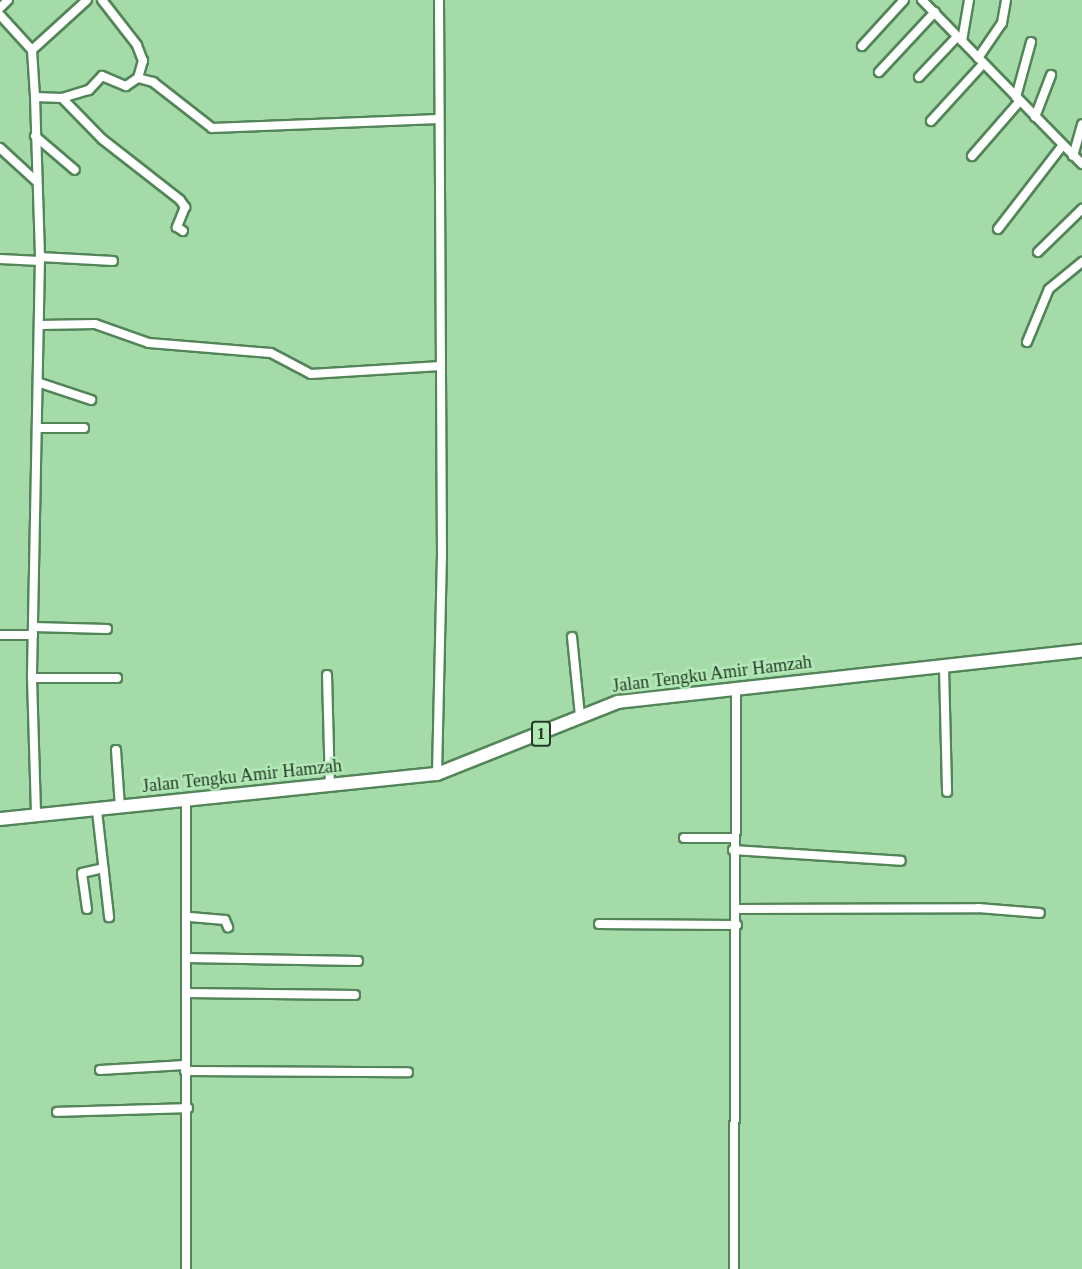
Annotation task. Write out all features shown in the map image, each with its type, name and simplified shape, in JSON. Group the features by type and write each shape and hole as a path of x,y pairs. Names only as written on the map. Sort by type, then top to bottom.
{"highway":[{"name":"Jalan Tengku Amir Hamzah","path":"0,819 97,811 437,774 580,716 630,700 1082,651"}],"street":[{"path":"0,8 8,0"},
{"path":"32,50 87,0"},
{"path":"34,98 62,98 89,90 102,76 126,86 138,78 143,61 137,45 102,0"},
{"path":"437,774 441,366 439,0"},
{"path":"862,46 904,0"},
{"path":"922,0 1082,164"},
{"path":"919,77 960,39 969,0"},
{"path":"931,121 981,61 1002,23 1006,0"},
{"path":"879,72 935,12"},
{"path":"0,15 32,50 40,259 40,383 32,678 36,816"},
{"path":"972,156 1018,99 1030,42"},
{"path":"1035,117 1051,75"},
{"path":"138,78 153,82 212,128 439,118"},
{"path":"62,98 102,139 180,200 185,207 177,227 183,231"},
{"path":"1073,156 1082,124"},
{"path":"35,136 75,170"},
{"path":"998,229 1063,145"},
{"path":"0,148 36,181"},
{"path":"1038,252 1082,209"},
{"path":"0,259 113,261"},
{"path":"1027,342 1049,289 1082,262"},
{"path":"40,325 95,324 149,342 271,353 311,374 441,366"},
{"path":"40,383 91,400"},
{"path":"39,428 84,428"},
{"path":"0,635 33,631 107,629"},
{"path":"572,637 580,716"},
{"path":"944,667 946,792"},
{"path":"327,675 330,786"},
{"path":"32,678 117,678"},
{"path":"734,1269 737,925 734,850 736,688"},
{"path":"116,750 120,807"},
{"path":"186,800 190,917 186,958 185,1068 188,1108 186,1269"},
{"path":"97,811 109,917"},
{"path":"684,838 735,838"},
{"path":"734,850 901,861"},
{"path":"87,909 82,873 104,868"},
{"path":"735,909 978,908 1040,913"},
{"path":"190,917 225,920 228,927"},
{"path":"599,924 737,925"},
{"path":"186,958 358,961"},
{"path":"186,993 356,995"},
{"path":"100,1070 185,1068 408,1072"},
{"path":"57,1112 188,1108"}]}
